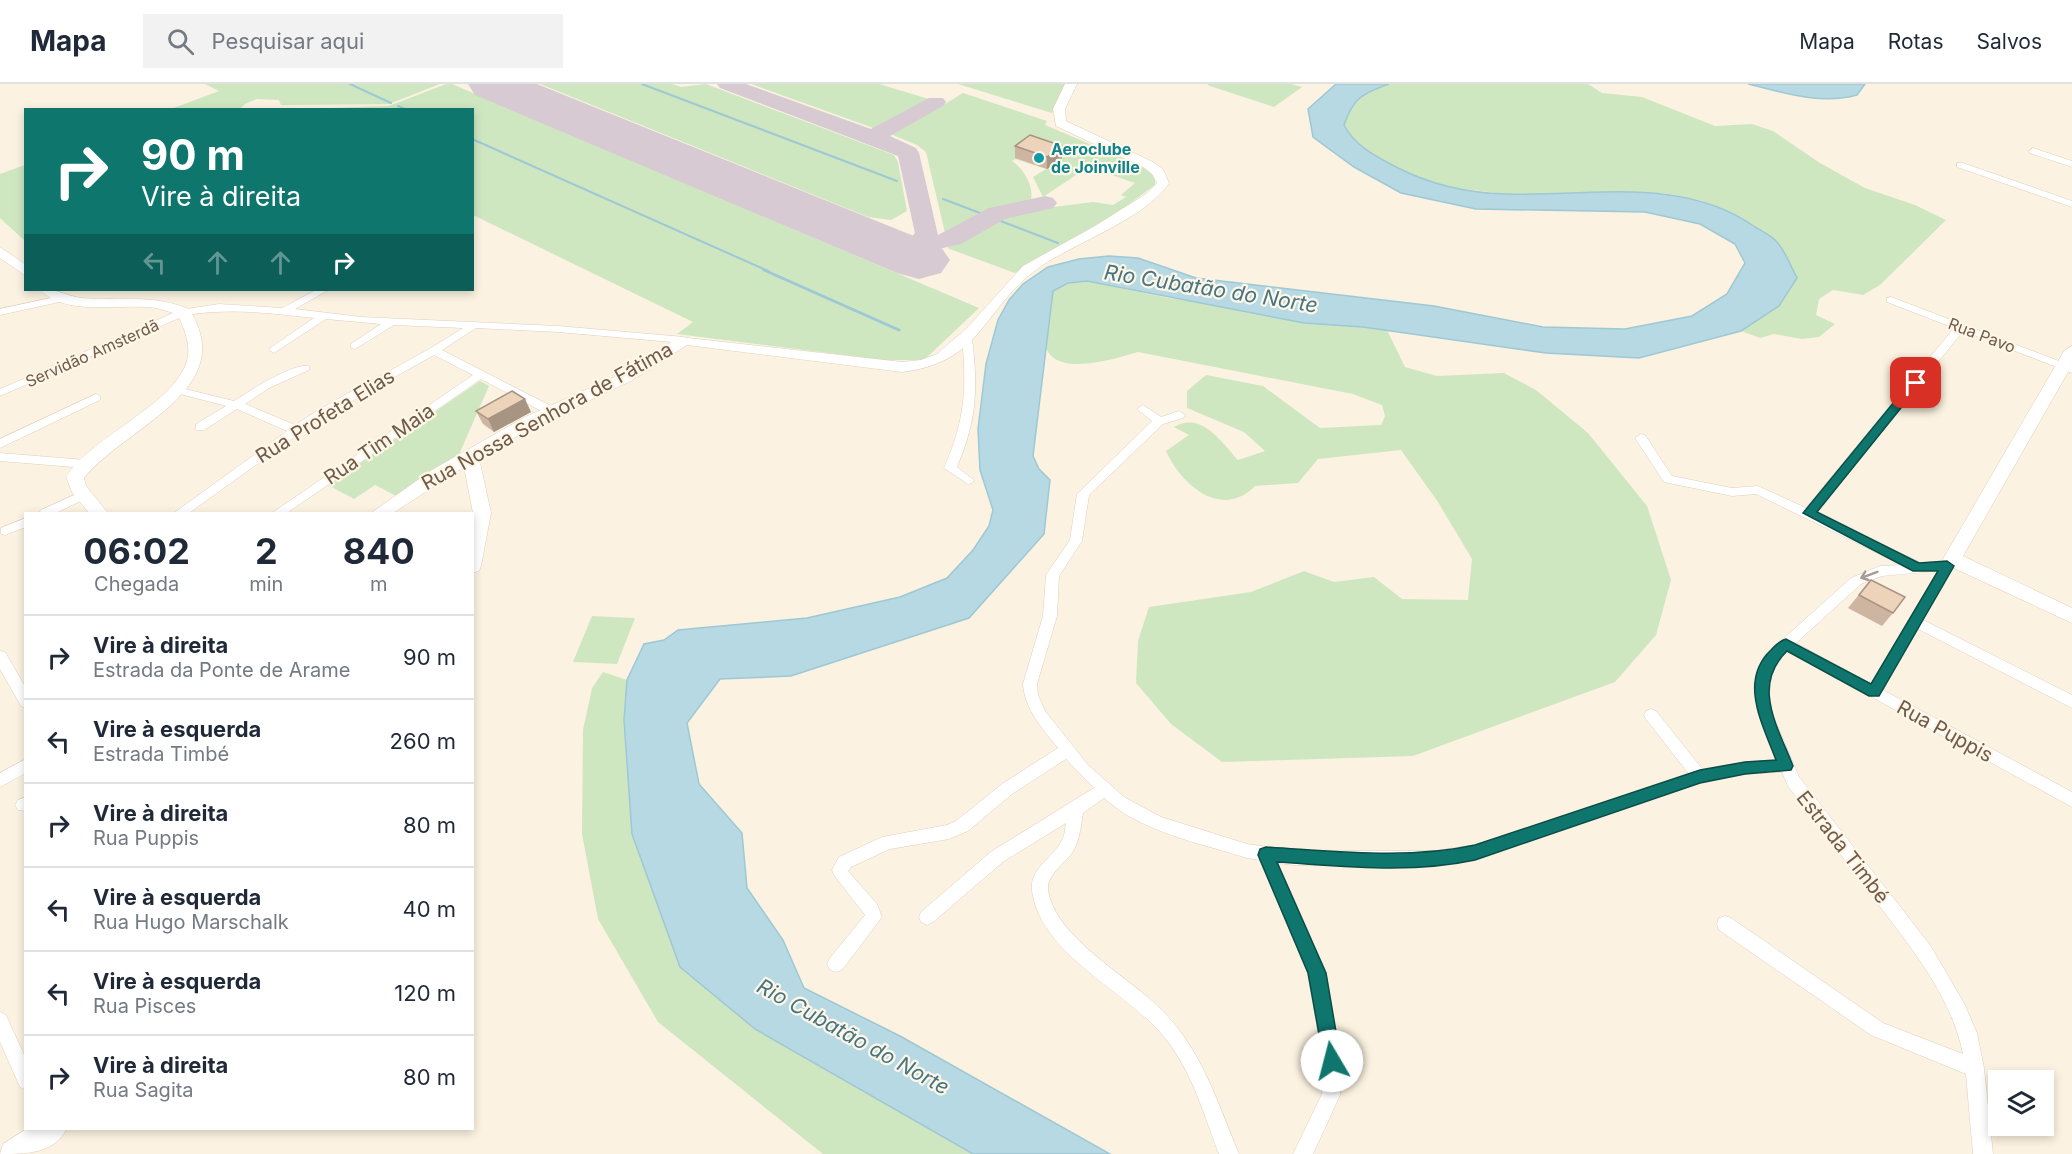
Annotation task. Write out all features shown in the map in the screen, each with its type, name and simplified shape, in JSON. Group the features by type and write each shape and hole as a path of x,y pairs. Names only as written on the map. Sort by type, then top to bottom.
{"street":[{"path":"684,340 914,367 937,361 967,338 1002,292 1027,269 1098,230 1158,190 1163,183 1158,172 1149,165 1060,123 1059,109 1071,84"},
{"path":"2033,151 2072,164"},
{"path":"1960,165 2072,204"},
{"path":"0,251 24,270"},
{"path":"284,311 321,291"},
{"path":"0,312 54,294 82,302 148,301 168,305 184,312 193,333 196,357 190,373 177,390 107,443 75,477 75,483 98,512"},
{"name":"Rua Pavo","path":"1891,300 2068,368"},
{"name":"Servidão Amsterdã","path":"3,392 184,312 236,306 322,317 558,329 684,340"},
{"path":"274,350 322,317"},
{"path":"355,346 391,322"},
{"name":"Rua Profeta Elias","path":"181,512 295,430 360,390 435,351 473,326"},
{"path":"1809,513 1961,327"},
{"path":"967,338 972,401 967,429 950,468 968,480"},
{"name":"Rua Nossa Senhora de Fátima","path":"382,512 470,456 551,411 625,378 684,340"},
{"path":"435,351 551,411"},
{"path":"1874,692 2068,368 2072,351"},
{"path":"200,427 265,386 305,368"},
{"name":"Rua Tim Maia","path":"279,512 481,374"},
{"path":"0,380 3,392"},
{"path":"177,390 237,405 295,430"},
{"path":"0,444 96,398"},
{"path":"1143,409 1159,421"},
{"path":"1179,415 1159,421 1083,494 1076,541 1053,575 1050,616 1030,684 1031,695 1039,714 1067,750 1119,802 1157,822 1266,855 1346,860 1449,858 1475,852 1700,777 1745,768 1785,766"},
{"path":"1641,438 1668,478 1732,492 1758,490 1918,567"},
{"path":"470,456 482,513 474,555"},
{"path":"0,457 86,464"},
{"path":"86,464 91,484 115,512"},
{"path":"47,512 83,495"},
{"path":"5,531 24,523"},
{"path":"1950,563 2072,616"},
{"name":"Estrada Timbé","path":"1950,563 1880,571 1856,581 1769,660 1761,684 1765,713 1785,766 1809,804 1938,972 1968,1033 1975,1068 1983,1154"},
{"path":"1915,622 2072,702"},
{"name":"Rua Puppis","path":"1786,644 2072,800"},
{"path":"0,656 24,698"},
{"path":"1652,715 1700,777"},
{"path":"836,964 874,917 871,909 842,875 840,870 845,862 888,842 949,832 962,826 1006,789 1067,750"},
{"path":"0,781 24,766"},
{"path":"927,917 998,856 1105,789"},
{"path":"1076,809 1068,847 1046,871 1041,881 1040,890 1050,917 1099,971 1138,999 1171,1030 1183,1047 1229,1154"},
{"path":"1266,855 1317,973 1332,1061 1330,1095 1303,1154"},
{"path":"1725,924 1868,1024 1975,1068"},
{"path":"0,1021 24,1076"},
{"path":"14,1154 47,1130"}],"green space":[{"path":"205,84 440,84 389,104 281,105 279,100 257,99 241,108 174,108 219,91"},
{"path":"446,84 452,84 979,308 924,360 884,360 677,334 693,322 474,215 474,108 332,108 389,106"},
{"path":"540,84 672,84 681,87 706,84 894,155 898,162 907,211 891,220 868,217"},
{"path":"751,84 879,84 932,100 876,129"},
{"path":"958,84 1065,84 1052,113"},
{"path":"1291,84 1302,87 1274,107 1207,85"},
{"path":"1389,84 1588,84 1602,93 1642,97 1715,126 1752,124 1773,131 1820,163 1865,188 1915,205 1946,220 1880,285 1863,295 1833,290 1819,299 1816,315 1835,324 1819,337 1802,339 1774,334 1760,338 1741,331 1779,306 1797,278 1703,201 1664,193 1505,194 1456,188 1414,176 1371,154 1351,138 1344,125 1360,98 1372,90"},
{"path":"963,93 1047,121 1045,125 1125,159 1126,163 1144,168 1155,177 1155,185 1113,216 1015,273 947,248 1007,213 1093,202 1113,205 1126,197 1121,195 1135,183 1088,167 1043,197 1033,177 1046,169 1015,159 1012,161 1024,173 1029,183 1031,199 1022,204 988,212 946,237 926,152 917,145 888,133 939,103 945,104"},
{"path":"24,165 24,240 0,218 0,174"},
{"path":"1087,281 1168,298 1387,330 1405,367 1437,376 1504,373 1536,390 1588,433 1647,506 1671,580 1656,635 1615,682 1413,756 1222,762 1171,724 1136,683 1138,641 1149,607 1251,592 1304,571 1334,582 1374,577 1402,599 1468,600 1472,559 1438,502 1401,450 1318,459 1298,483 1255,486 1242,496 1229,500 1216,499 1192,486 1173,464 1166,451 1189,435 1174,427 1184,423 1202,426 1218,437 1238,460 1265,451 1244,432 1187,408 1187,391 1206,375 1263,386 1320,428 1381,425 1385,416 1382,405 1353,394 1138,352 1086,364 1059,361 1050,354 1045,343 1053,291 1068,283"},
{"path":"480,381 489,386 457,459 396,496 375,485 354,499 328,485"},
{"path":"592,616 635,618 617,664 573,662"},
{"path":"603,672 627,680 624,720 755,1029 973,1154 823,1154 658,1022 598,919 582,834 583,730 592,688"}],"water":[{"name":"Rio Cubatão do Norte","path":"1336,84 1389,84 1372,90 1360,98 1351,108 1344,125 1366,150 1409,173 1449,187 1492,193 1634,192 1666,194 1697,200 1726,211 1772,238 1783,250 1797,278 1779,306 1741,331 1639,358 1546,353 1363,327 1304,323 1087,281 1068,283 1053,291 1033,456 1039,469 1050,480 1044,534 969,618 791,676 720,679 687,723 699,784 742,833 747,888 783,940 804,988 900,1036 1110,1154 973,1154 755,1029 680,967 632,834 624,720 627,680 644,644 664,640 678,630 807,618 900,597 947,578 973,550 989,526 993,510 980,470 978,429 986,364 998,320 1009,300 1023,284 1048,267 1079,259 1109,256 1138,258 1196,278 1434,306 1543,327 1625,329 1692,316 1727,294 1745,263 1735,244 1700,224 1645,212 1476,209 1401,193 1354,167 1313,137 1308,109"},
{"path":"1748,84 1865,84 1857,95 1830,99 1802,97"}],"building":[{"path":"1030,135 1062,146 1047,157 1015,146"},
{"path":"512,391 525,399 488,419 476,411"},
{"path":"1871,580 1905,597 1893,613 1859,595"}],"waterway":[{"path":"350,84 391,103"},
{"path":"642,84 897,181"},
{"path":"398,106 402,108"},
{"path":"474,140 768,271"},
{"path":"943,199 980,213"},
{"path":"998,220 1058,243"},
{"path":"764,270 899,330"}],"taxiway":[{"path":"727,84 891,144 908,153 927,233 921,243 911,248 887,246"},
{"path":"873,137 936,102"},
{"path":"907,249 952,239 997,213 1045,203"}],"runway":[{"path":"493,84 919,260"}],"place":[{"name":"Aeroclube de Joinville","path":"1039,158"}],"route":[{"path":"1332,1061 1317,973 1310,952 1293,920 1266,855 1358,860 1449,858 1475,852 1712,773 1745,768 1785,766 1762,700 1761,684 1769,660 1786,644 1874,692 1947,566 1918,567 1809,513 1916,383"}]}
